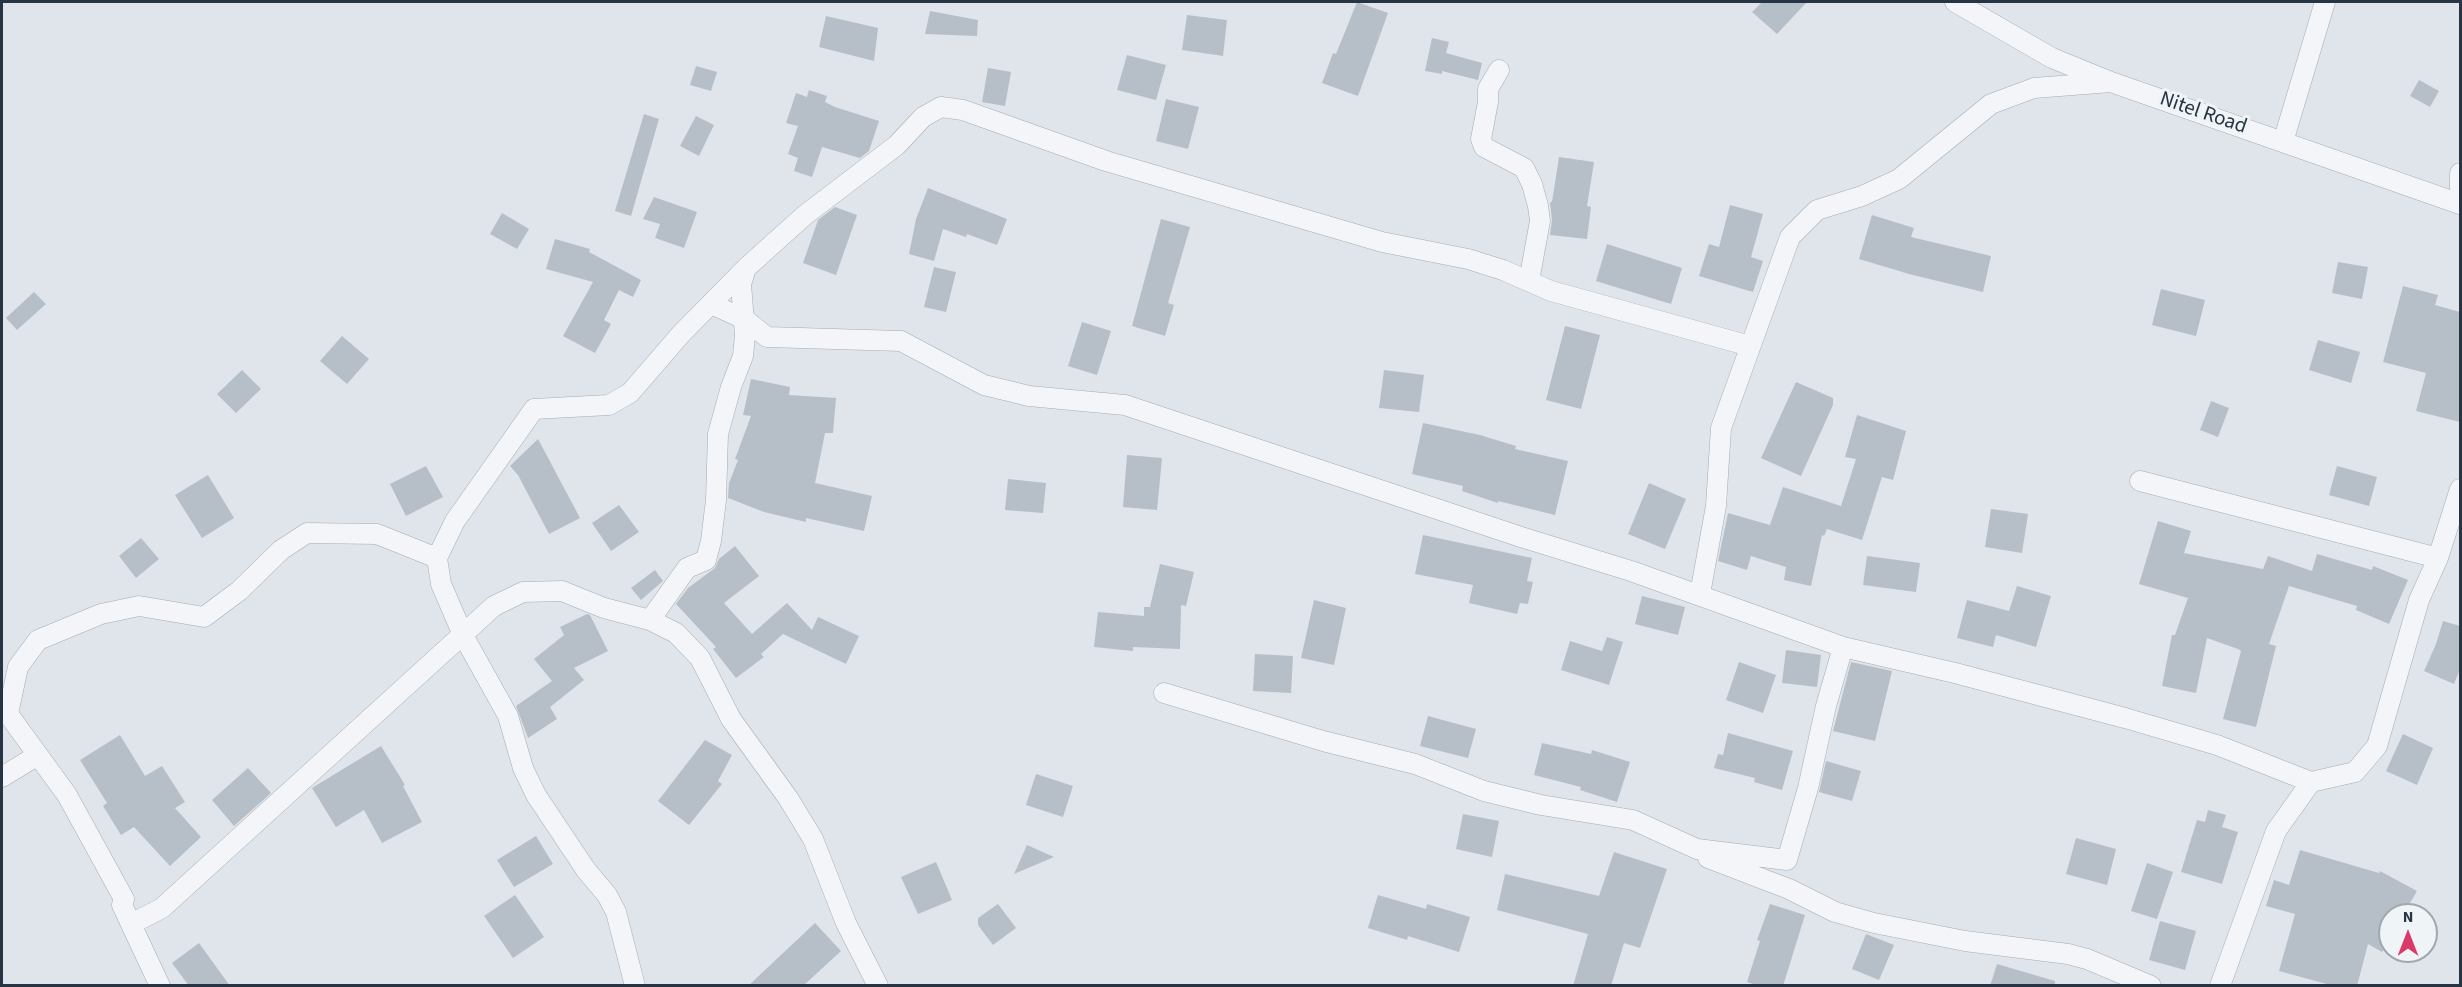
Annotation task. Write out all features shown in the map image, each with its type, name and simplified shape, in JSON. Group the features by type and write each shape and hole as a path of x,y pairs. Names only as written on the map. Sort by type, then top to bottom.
{"street":[{"name":"Nitel Road","path":"1955,2 2052,58 2111,82 2460,204"},
{"path":"2283,142 2325,2"},
{"path":"1499,70 1488,89 1488,102 1481,139 1484,147 1524,168 1532,184 1540,221 1529,281"},
{"path":"1700,594 1716,506 1721,428 1790,237 1817,210 1862,196 1899,179 1991,104 2034,88 2111,82"},
{"path":"636,986 616,912 536,795 523,768 508,716 464,635 441,584 437,558 455,521 534,409 609,405 630,393 746,268 805,215 897,145 923,117 941,107 963,110 1106,161 1382,242 1468,259 1503,270 1551,291 1615,311 1750,346"},
{"path":"2460,173 2460,188"},
{"path":"650,620 687,568 706,560 711,541 716,500 718,434 731,387 743,356 744,319 741,284 746,268"},
{"path":"711,304 744,319 767,337 901,341 984,385 1029,396 1125,405 1700,594 1843,647 1955,673 2125,718 2217,745 2311,782 2355,772 2377,746 2419,600 2438,558 2460,489"},
{"path":"2140,481 2438,558"},
{"path":"159,986 122,905 124,899 67,795 5,711 18,667 38,640 101,614 139,606 204,617 239,591 280,550 307,533 376,534 437,558"},
{"path":"131,924 162,908 494,606 523,592 562,591 604,608 650,620 676,633 699,658 731,719 788,798 813,839 846,923 878,986"},
{"path":"1164,693 1323,741 1415,764 1484,791 1541,804 1634,820 1697,849 1787,860 1808,788 1826,706 1843,647"},
{"path":"2,777 38,754"},
{"path":"2207,986 2223,977 2276,831 2311,782"},
{"path":"1634,820 1637,834 1650,842 1687,851 1789,889 1835,912 1874,923 1965,941 2087,958 2151,986"}],"building":[{"path":"1357,2 1388,13 1358,96 1322,83 1333,53 1336,54"},
{"path":"1762,2 1807,2 1777,34 1752,12"},
{"path":"930,11 978,20 977,36 925,34"},
{"path":"1187,15 1227,20 1223,56 1182,50"},
{"path":"826,16 878,28 874,61 819,47"},
{"path":"1432,38 1449,42 1446,53 1482,63 1478,80 1442,71 1442,74 1425,71"},
{"path":"1127,55 1166,65 1156,100 1117,90"},
{"path":"696,66 717,72 711,91 690,85"},
{"path":"988,68 1011,72 1005,106 982,102"},
{"path":"2419,80 2439,91 2430,107 2410,96"},
{"path":"809,90 827,96 825,102 835,107 879,121 869,151 860,158 822,147 812,177 794,171 798,158 788,154 798,126 786,123 796,93 807,97"},
{"path":"1166,99 1199,107 1188,149 1156,141"},
{"path":"644,114 659,119 631,216 615,211"},
{"path":"696,116 714,125 699,156 680,146"},
{"path":"1559,157 1594,162 1587,206 1591,207 1587,239 1550,235 1552,220 1550,202 1552,202"},
{"path":"928,188 1007,219 997,245 967,234 966,237 943,229 934,261 909,254 916,219"},
{"path":"654,197 697,212 684,248 655,238 660,224 643,219"},
{"path":"1730,205 1763,214 1751,257 1763,261 1753,292 1699,276 1709,244 1719,247"},
{"path":"835,207 857,215 836,275 803,263 818,220"},
{"path":"502,213 529,229 517,249 490,234"},
{"path":"1872,215 1914,228 1911,237 1991,256 1983,292 1859,259"},
{"path":"1161,219 1190,227 1168,303 1174,305 1165,336 1132,326"},
{"path":"555,239 590,249 589,252 641,280 633,297 619,290 604,320 611,324 595,353 563,336 593,282 546,269"},
{"path":"1607,244 1682,268 1671,304 1596,281"},
{"path":"2338,262 2368,267 2362,299 2332,293"},
{"path":"934,267 956,272 946,312 924,307"},
{"path":"2403,286 2438,295 2435,305 2460,312 2460,422 2416,411 2426,373 2383,362"},
{"path":"2161,289 2205,300 2196,336 2152,325"},
{"path":"34,292 46,304 17,330 6,318"},
{"path":"1082,322 1111,331 1097,375 1068,366"},
{"path":"1565,326 1600,335 1581,409 1546,400"},
{"path":"342,336 369,359 347,384 320,361"},
{"path":"2318,340 2360,352 2351,383 2309,370"},
{"path":"242,370 261,389 236,413 217,394"},
{"path":"1384,370 1424,375 1419,412 1379,408"},
{"path":"751,379 790,387 789,395 836,398 833,433 825,433 815,483 872,496 864,531 806,518 806,522 764,512 728,498 729,483 738,460 735,459 751,416 743,415"},
{"path":"1796,382 1833,398 1833,405 1801,476 1761,458"},
{"path":"2211,401 2229,408 2218,437 2200,430"},
{"path":"1857,415 1906,431 1893,480 1882,477 1862,540 1827,529 1824,536 1822,535 1811,586 1784,580 1786,567 1751,556 1747,570 1718,561 1728,513 1770,525 1783,487 1841,506 1856,459 1845,457"},
{"path":"1423,423 1480,435 1516,446 1515,449 1568,461 1555,515 1498,501 1498,503 1462,491 1463,486 1412,474"},
{"path":"538,439 580,518 549,534 518,475 510,466"},
{"path":"1127,455 1162,458 1157,510 1123,507"},
{"path":"426,466 443,497 406,516 390,484"},
{"path":"2337,466 2377,477 2369,506 2329,495"},
{"path":"208,475 234,518 202,538 175,495"},
{"path":"1008,479 1046,483 1043,513 1005,510"},
{"path":"1649,483 1686,499 1665,549 1628,534"},
{"path":"619,505 639,532 611,551 592,523"},
{"path":"1991,509 2028,514 2022,553 1985,547"},
{"path":"2158,521 2191,531 2184,553 2263,569 2268,556 2312,571 2317,554 2372,570 2373,566 2408,580 2389,624 2356,610 2357,606 2289,586 2269,644 2276,646 2256,727 2223,719 2241,651 2238,649 2207,638 2196,693 2162,686 2172,635 2175,635 2188,598 2139,584"},
{"path":"1423,535 1532,558 1527,581 1533,582 1528,604 1520,603 1517,614 1469,603 1473,585 1415,574"},
{"path":"141,538 159,559 136,578 119,556"},
{"path":"735,546 759,576 724,603 752,634 787,603 812,630 818,617 859,636 846,664 783,634 761,654 764,657 736,678 713,649 716,647 676,604 688,588 715,568 719,559"},
{"path":"1867,556 1920,563 1916,592 1863,585"},
{"path":"1160,564 1194,572 1186,606 1181,605 1180,649 1133,647 1133,651 1094,647 1098,612 1144,616 1144,607 1150,607"},
{"path":"655,570 663,581 641,600 631,588"},
{"path":"2017,586 2051,596 2036,647 1996,635 1993,647 1957,638 1967,600 2009,611"},
{"path":"1642,596 1685,607 1678,635 1635,624"},
{"path":"1314,600 1346,608 1334,665 1301,658"},
{"path":"587,614 590,615 608,651 574,668 584,680 550,707 557,719 528,738 516,706 552,681 534,659 564,635 560,627"},
{"path":"2443,621 2460,626 2460,669 2454,684 2424,671"},
{"path":"1607,637 1623,642 1609,685 1561,670 1570,641 1602,651"},
{"path":"1786,650 1821,655 1817,687 1782,683"},
{"path":"1255,654 1293,656 1291,693 1253,691"},
{"path":"1739,662 1776,675 1763,713 1726,700"},
{"path":"1851,662 1892,671 1875,741 1833,731"},
{"path":"1428,716 1476,729 1468,758 1420,746"},
{"path":"1728,733 1793,751 1782,790 1754,782 1755,778 1714,768 1718,754 1723,755"},
{"path":"2403,734 2433,748 2417,785 2386,771"},
{"path":"120,735 145,776 162,766 185,802 175,808 201,837 170,866 134,827 121,835 103,806 107,803 80,760"},
{"path":"705,740 732,755 718,781 722,784 689,825 658,801"},
{"path":"1542,743 1591,754 1592,750 1630,762 1617,802 1580,790 1581,787 1534,775"},
{"path":"381,746 405,785 403,786 422,822 382,843 364,810 336,827 312,788"},
{"path":"1826,761 1861,771 1852,801 1819,792"},
{"path":"248,768 271,793 234,826 212,800"},
{"path":"1036,774 1073,786 1063,817 1026,805"},
{"path":"2208,810 2226,815 2222,827 2238,832 2222,884 2181,872 2197,820 2205,822"},
{"path":"1463,814 1499,821 1492,857 1456,849"},
{"path":"536,836 553,864 514,887 497,860"},
{"path":"2076,838 2116,849 2107,885 2066,874"},
{"path":"1027,845 1054,857 1014,874"},
{"path":"2300,850 2379,873 2380,871 2417,891 2410,903 2378,903 2378,950 2368,944 2357,986 2334,986 2279,971 2295,914 2266,906 2274,880 2289,885"},
{"path":"1614,852 1667,869 1640,948 1624,943 1611,986 1573,986 1588,934 1497,910 1505,874 1599,896"},
{"path":"936,862 952,900 918,914 901,877"},
{"path":"2147,863 2173,872 2157,919 2131,911"},
{"path":"515,895 544,937 513,958 484,916"},
{"path":"1378,895 1426,909 1427,904 1470,917 1459,952 1408,936 1407,940 1368,928"},
{"path":"998,904 1016,928 993,945 978,925 978,918"},
{"path":"1770,904 1805,915 1783,986 1759,986 1747,982 1760,941 1757,940"},
{"path":"2160,921 2196,931 2185,970 2149,960"},
{"path":"815,923 841,951 803,986 748,986"},
{"path":"1866,934 1894,945 1879,980 1852,969"},
{"path":"199,943 230,986 189,986 172,963"},
{"path":"1997,964 2055,981 2055,986 1990,986"}]}
